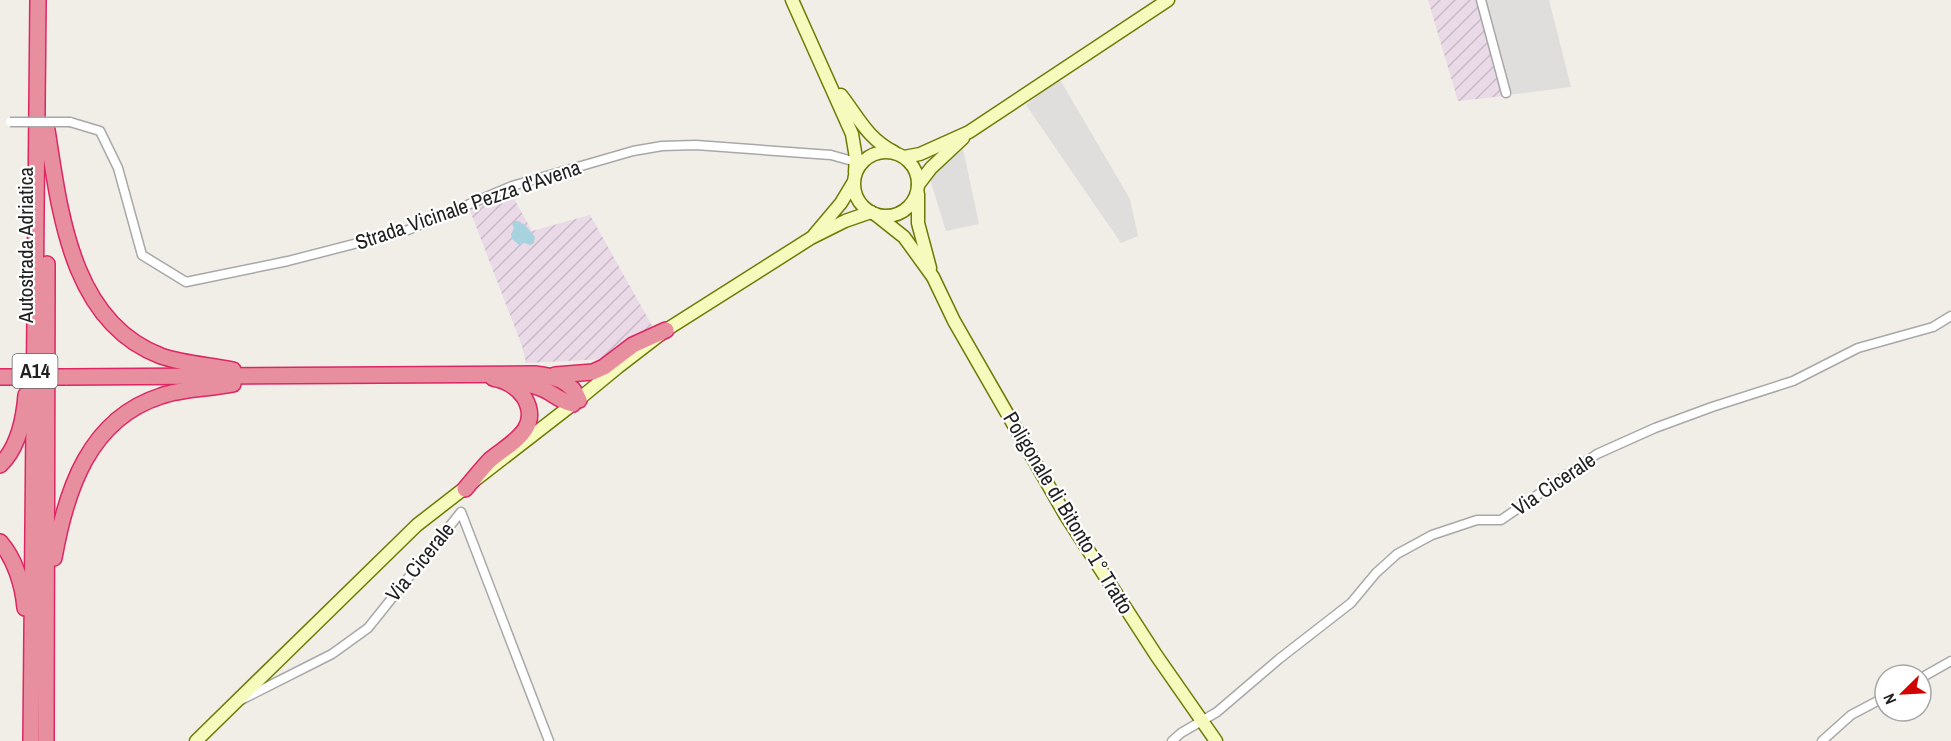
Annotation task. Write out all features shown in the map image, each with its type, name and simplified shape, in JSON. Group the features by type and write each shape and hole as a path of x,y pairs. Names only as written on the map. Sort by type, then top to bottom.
{"highway":[{"name":"Autostrada Adriatica","path":"31,741 38,0"},
{"name":"Autostrada Adriatica","path":"46,741 48,0"},
{"name":"A14","path":"46,130 60,210 69,244 86,286 105,315 135,343 166,357 268,377"},
{"name":"A14","path":"0,465 12,450 25,411 29,363 30,251 37,177"},
{"path":"481,376 574,375 593,372 604,367 633,345 666,330"},
{"path":"481,376 531,384 566,403 576,402 574,390 570,385 545,375"},
{"name":"A14","path":"0,377 481,376"},
{"name":"A14","path":"47,680 53,563 58,534 76,478 97,439 128,411 153,399 176,392 268,377"},
{"path":"465,489 489,461 521,435 528,424 529,412 524,397 501,379"},
{"name":"A14","path":"0,542 20,581 24,601 26,639 32,668"}],"main road":[{"path":"792,0 830,80 852,134 858,200 904,237 933,278"},
{"path":"811,238 841,203 859,165 866,158 884,151 920,154 969,132 1168,0"},
{"path":"830,80 876,141 899,154 915,168 918,188 918,223 933,278"},
{"path":"196,741 417,525 666,330 811,238 845,221 873,213 891,216 898,214 911,204 931,168 969,132"},
{"name":"Poligonale di Bitonto 1° Tratto","path":"933,278 954,321 1066,516 1216,741"}],"street":[{"path":"1481,0 1506,93"},
{"name":"Strada Vicinale Pezza d'Avena","path":"0,122 70,122 100,131 118,168 142,255 186,282 288,261 408,230 512,186 648,148 696,145 831,155 855,173"},
{"name":"Via Cicerale","path":"1172,741 1181,733 1217,712 1279,659 1351,603 1376,573 1397,554 1432,534 1477,520 1501,520 1597,454 1655,428 1793,381 1858,348 1933,327 1951,316"},
{"name":"Via Cicerale","path":"234,704 332,654 368,628 461,512 549,741"},
{"path":"1933,672 1951,662"},
{"path":"1822,741 1851,715 1873,703"}],"shaded area":[{"path":"1428,0 1478,0 1504,96 1458,101"},
{"path":"1484,0 1549,0 1571,87 1509,95"},
{"path":"1059,78 1130,199 1138,236 1121,243 1026,105"},
{"path":"963,149 979,224 946,231 929,176"},
{"path":"509,190 532,231 590,215 654,329 608,359 526,363 522,346 469,208"}],"water":[{"path":"514,221 525,225 535,237 534,243 519,245 512,239"}]}
